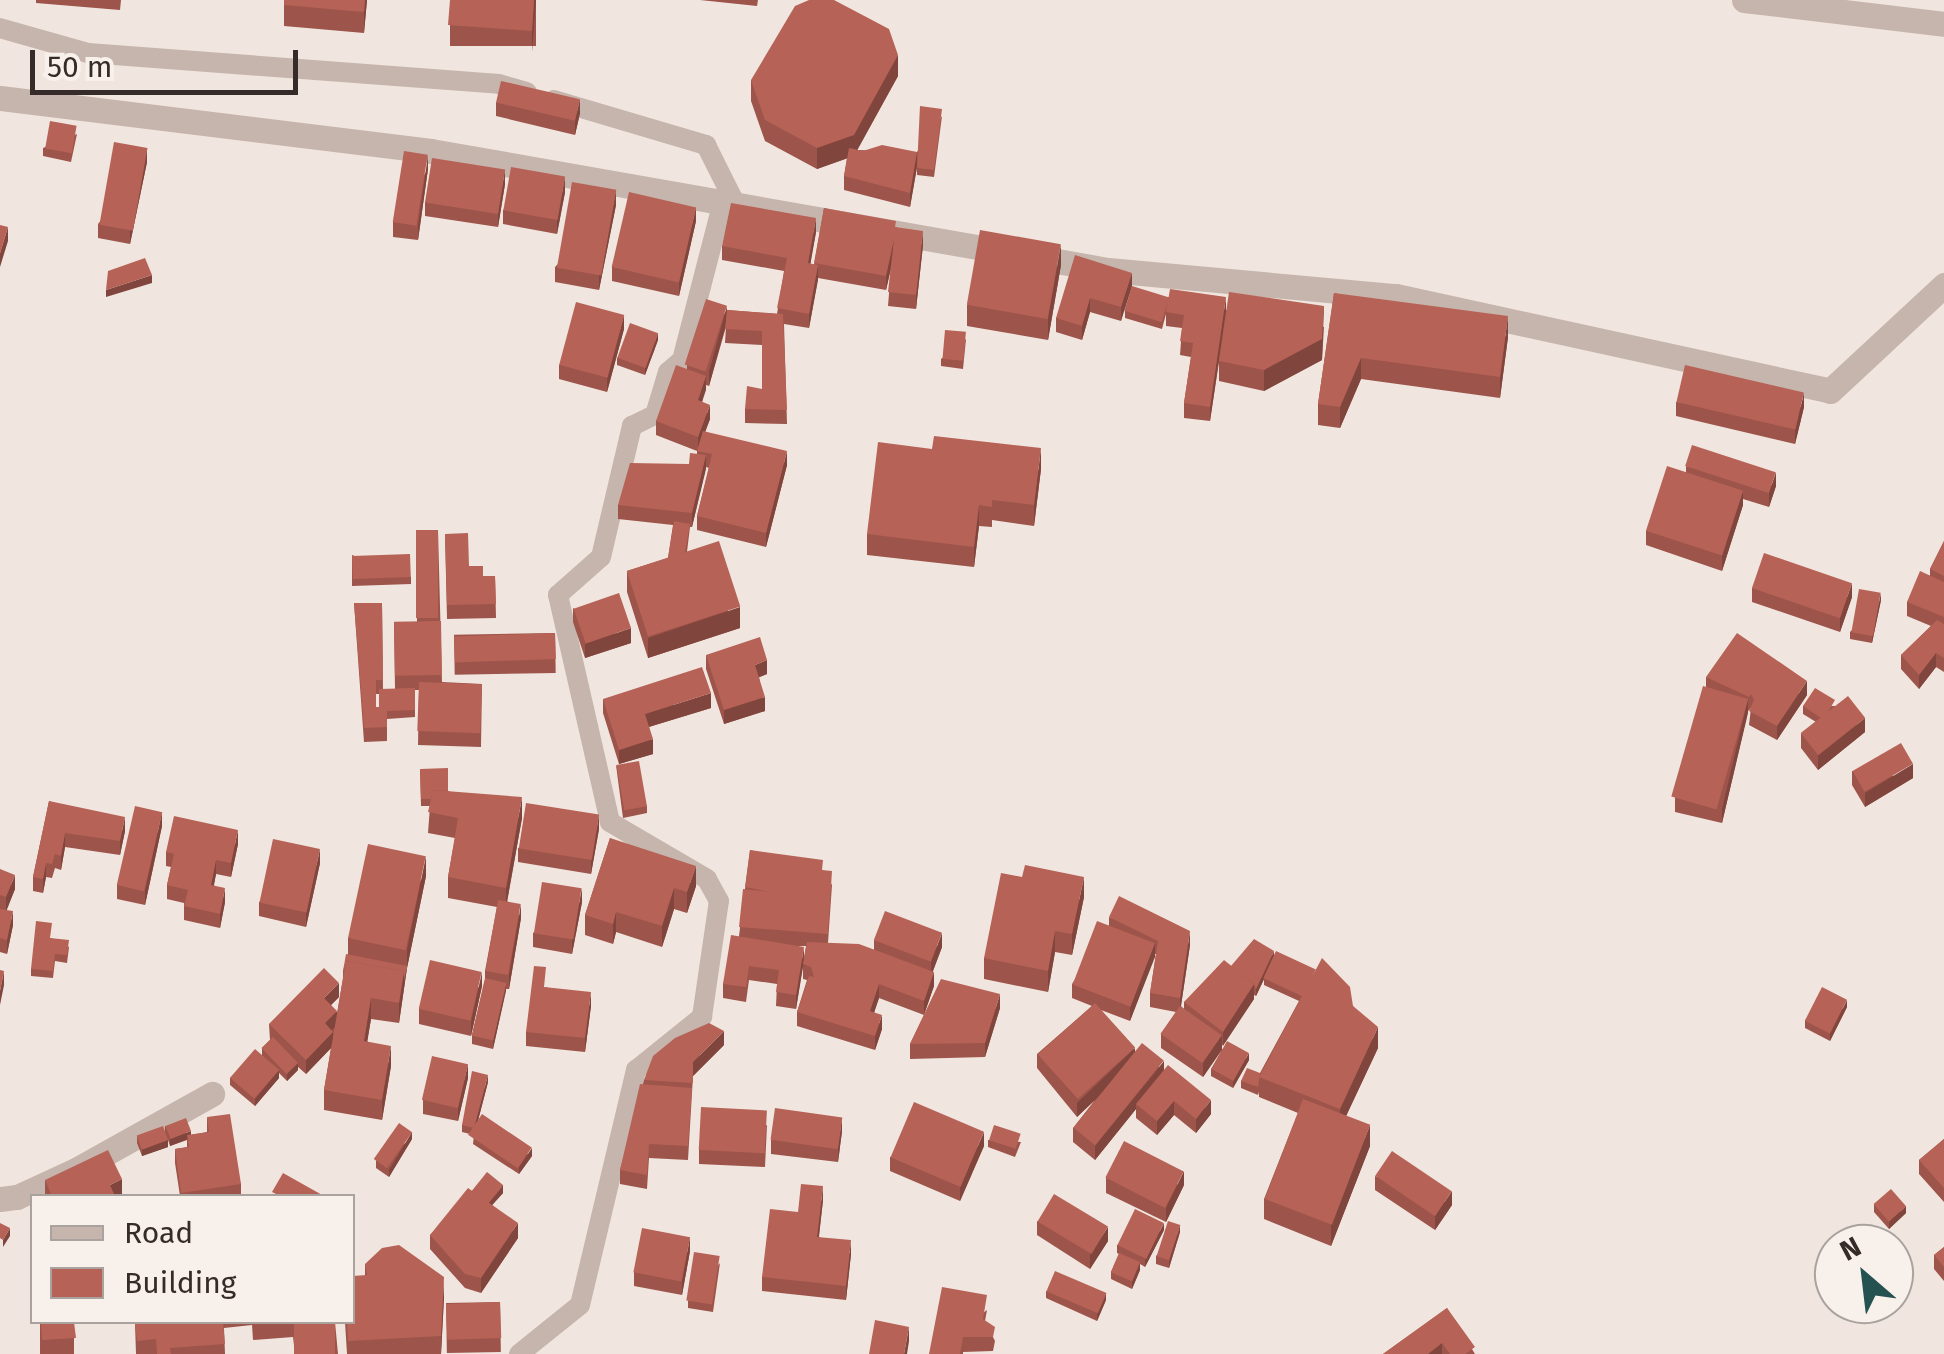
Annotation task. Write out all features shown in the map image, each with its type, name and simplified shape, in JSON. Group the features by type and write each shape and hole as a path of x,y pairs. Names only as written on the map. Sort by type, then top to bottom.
{"street":[{"path":"1744,0 1944,24"},
{"path":"0,98 431,151 1108,270 1396,296 1830,391 1944,286"},
{"path":"0,1199 16,1197 76,1170 212,1094"}],"lane":[{"path":"0,28 88,52 499,84 706,145 729,202 682,360 668,372 655,414 632,426 601,557 558,595 610,822 707,879 719,902 702,1017 636,1070 580,1305 519,1354"}],"building":[{"path":"284,0 365,0 364,12 284,5"},
{"path":"450,0 534,0 532,31 448,25"},
{"path":"809,0 834,0 889,29 898,55 854,135 817,148 765,120 751,80 795,6"},
{"path":"501,81 580,99 575,121 496,102"},
{"path":"920,106 942,109 934,170 917,168"},
{"path":"50,121 77,126 72,153 45,149"},
{"path":"114,142 147,148 133,231 99,225"},
{"path":"882,145 917,152 910,193 844,176 849,148 863,151"},
{"path":"404,151 428,155 416,226 393,222"},
{"path":"432,158 505,170 498,214 425,202"},
{"path":"511,167 565,177 558,220 503,210"},
{"path":"572,182 616,190 601,275 557,268"},
{"path":"629,192 696,208 679,283 612,267"},
{"path":"731,203 816,218 808,263 818,265 809,314 777,308 787,258 722,246"},
{"path":"824,208 896,221 895,227 923,231 916,295 888,292 894,239 886,276 814,263"},
{"path":"0,225 8,227 0,253"},
{"path":"980,230 1061,244 1048,319 967,305"},
{"path":"1075,255 1132,273 1121,307 1090,298 1082,326 1056,318"},
{"path":"145,258 152,275 106,290 108,271"},
{"path":"1132,286 1169,297 1162,322 1124,311"},
{"path":"1170,289 1226,297 1210,407 1184,403 1193,343 1180,341 1184,315 1166,312"},
{"path":"1229,292 1324,306 1322,339 1264,370 1219,361"},
{"path":"1334,293 1508,316 1500,377 1361,358 1340,407 1318,404"},
{"path":"706,299 727,306 706,371 685,365"},
{"path":"576,302 624,315 607,378 559,365"},
{"path":"727,310 783,314 787,410 745,409 747,386 762,389 762,331 725,329"},
{"path":"630,323 658,333 646,368 617,358"},
{"path":"945,330 966,332 963,361 942,359"},
{"path":"676,365 706,376 698,400 710,405 698,437 656,421"},
{"path":"1685,365 1804,392 1795,429 1676,402"},
{"path":"703,431 787,451 766,533 697,516 712,454 697,451"},
{"path":"934,436 1041,448 1034,505 992,500 992,507 979,505 974,547 867,534 878,442 932,449"},
{"path":"1692,445 1776,472 1769,493 1685,466"},
{"path":"690,453 706,455 692,513 618,505 630,463 689,464"},
{"path":"1667,466 1743,491 1722,555 1646,531"},
{"path":"674,521 690,524 685,552 668,558"},
{"path":"416,530 438,530 438,618 416,618"},
{"path":"468,533 469,566 483,566 483,576 495,576 496,604 447,605 445,534"},
{"path":"719,541 740,607 648,637 627,571"},
{"path":"1944,541 1944,576 1930,569"},
{"path":"1764,553 1852,583 1840,618 1752,588"},
{"path":"410,554 411,577 353,579 352,556"},
{"path":"1920,571 1944,582 1944,617 1907,602"},
{"path":"1859,589 1881,593 1873,636 1851,632"},
{"path":"619,593 631,628 586,644 574,609"},
{"path":"354,603 382,603 383,680 376,680 376,707 387,707 387,727 364,728"},
{"path":"1937,620 1944,624 1944,658 1936,653 1919,675 1901,655"},
{"path":"441,621 442,675 395,676 394,622"},
{"path":"555,633 556,659 455,663 454,637"},
{"path":"1737,633 1807,681 1777,726 1749,711 1754,700 1751,694 1749,697 1706,677"},
{"path":"760,637 767,660 755,665 765,697 724,710 706,655"},
{"path":"702,667 711,693 645,714 653,739 619,750 603,699"},
{"path":"419,682 482,684 480,733 417,731"},
{"path":"1703,686 1748,699 1716,810 1671,797"},
{"path":"415,688 415,710 387,711 387,707 379,707 379,689"},
{"path":"1815,688 1835,700 1821,718 1803,706"},
{"path":"1848,696 1865,718 1818,755 1801,733"},
{"path":"1901,743 1913,764 1865,792 1853,771"},
{"path":"639,761 647,806 624,810 616,765"},
{"path":"448,768 448,791 433,790 431,799 421,799 420,769"},
{"path":"433,790 522,797 506,888 448,877 458,818 428,812"},
{"path":"49,801 125,817 120,841 65,833 61,856 55,854 52,864 46,863 43,879 33,877"},
{"path":"526,803 599,815 592,860 519,848"},
{"path":"135,806 162,812 144,891 117,885"},
{"path":"174,816 238,830 231,863 216,860 211,885 225,888 220,914 184,906 188,890 167,885 174,854 166,852"},
{"path":"610,838 696,866 687,892 674,888 662,926 616,912 613,924 585,915"},
{"path":"273,839 320,849 306,913 259,903"},
{"path":"368,844 426,856 406,950 348,938"},
{"path":"750,850 823,860 822,870 832,871 828,934 739,927 743,889 770,892 745,887"},
{"path":"1025,865 1084,877 1072,934 1055,931 1048,971 984,958 1001,873 1022,877"},
{"path":"0,869 15,875 6,897 0,895"},
{"path":"542,882 582,888 573,940 534,933"},
{"path":"1119,896 1190,931 1180,998 1150,993 1158,941 1109,917"},
{"path":"498,900 521,904 508,975 485,971"},
{"path":"0,909 13,911 7,940 0,938"},
{"path":"885,911 942,933 931,962 874,940"},
{"path":"36,921 52,923 50,938 69,940 67,955 55,954 53,971 31,969"},
{"path":"1097,921 1155,943 1131,1007 1073,984"},
{"path":"731,935 804,947 796,995 776,992 779,970 749,966 746,987 723,984"},
{"path":"1254,939 1274,951 1256,989 1231,966"},
{"path":"807,942 859,944 934,972 924,1001 879,984 870,1011 882,1015 875,1036 797,1012 809,976 814,977 811,967 803,964"},
{"path":"1276,951 1316,970 1303,997 1263,978"},
{"path":"346,954 407,966 404,981 404,971 346,961 343,971"},
{"path":"1322,958 1350,987 1353,1006 1378,1027 1340,1109 1259,1077"},
{"path":"430,960 482,972 470,1021 419,1009"},
{"path":"1224,960 1254,984 1223,1032 1184,1002"},
{"path":"346,961 404,971 399,1003 371,998 364,1041 391,1046 382,1100 324,1090"},
{"path":"534,966 546,967 544,987 591,992 585,1038 526,1032"},
{"path":"324,968 339,983 324,998 337,1011 325,1023 333,1032 306,1060 269,1024"},
{"path":"485,978 506,983 493,1040 472,1035"},
{"path":"941,979 1000,994 985,1043 910,1044"},
{"path":"1822,987 1847,1000 1830,1034 1805,1021"},
{"path":"1095,1003 1135,1048 1078,1099 1038,1055"},
{"path":"1180,1006 1222,1035 1202,1063 1160,1034"},
{"path":"709,1023 724,1031 693,1062 693,1083 644,1080 653,1056 675,1038"},
{"path":"273,1037 298,1063 286,1074 261,1048"},
{"path":"1227,1041 1249,1053 1233,1081 1211,1069"},
{"path":"1142,1043 1164,1061 1095,1145 1073,1128"},
{"path":"255,1049 279,1070 254,1099 230,1078"},
{"path":"432,1056 468,1064 458,1108 422,1100"},
{"path":"1168,1065 1211,1100 1196,1119 1174,1101 1157,1121 1136,1104"},
{"path":"1247,1068 1260,1073 1258,1087 1241,1081"},
{"path":"472,1071 488,1075 474,1128 462,1125"},
{"path":"640,1084 692,1088 688,1146 649,1144 647,1175 620,1170"},
{"path":"1303,1099 1370,1125 1332,1225 1265,1199"},
{"path":"914,1102 984,1132 961,1187 891,1157"},
{"path":"701,1107 767,1110 765,1153 699,1150"},
{"path":"775,1108 842,1117 838,1149 771,1140"},
{"path":"230,1114 241,1184 181,1193 175,1149 189,1147 187,1135 209,1132 207,1117"},
{"path":"482,1114 532,1148 518,1168 468,1135"},
{"path":"186,1118 191,1131 170,1139 165,1126"},
{"path":"399,1123 412,1132 387,1168 374,1159"},
{"path":"994,1125 1021,1134 1016,1149 989,1140"},
{"path":"163,1126 168,1140 142,1150 137,1136"},
{"path":"1944,1139 1944,1188 1919,1160"},
{"path":"1124,1141 1184,1171 1165,1208 1105,1178"},
{"path":"108,1150 122,1179 110,1185 114,1194 51,1194 45,1180"},
{"path":"1392,1151 1452,1191 1435,1216 1375,1176"},
{"path":"487,1172 503,1185 488,1204 472,1191"},
{"path":"283,1173 320,1194 276,1194 272,1192"},
{"path":"801,1184 823,1186 817,1237 851,1240 846,1286 762,1277 770,1209 798,1212"},
{"path":"468,1188 518,1223 481,1278 465,1274 430,1235"},
{"path":"1891,1189 1906,1206 1889,1221 1874,1204"},
{"path":"1054,1194 1108,1226 1092,1254 1038,1221"},
{"path":"1135,1209 1164,1223 1146,1259 1117,1245"},
{"path":"1168,1221 1180,1225 1169,1260 1157,1256"},
{"path":"0,1223 10,1228 3,1240 0,1238"},
{"path":"642,1228 690,1237 682,1282 633,1272"},
{"path":"399,1245 444,1277 441,1336 348,1341 347,1324 355,1324 355,1276 367,1275 365,1264 382,1248"},
{"path":"1944,1247 1944,1267 1934,1255"},
{"path":"694,1252 720,1256 712,1304 686,1300"},
{"path":"1119,1253 1140,1262 1132,1281 1111,1272"},
{"path":"1055,1271 1107,1293 1098,1313 1046,1291"},
{"path":"942,1287 987,1295 983,1319 995,1327 993,1337 963,1337 960,1354 929,1354"},
{"path":"500,1302 501,1338 447,1340 446,1304"},
{"path":"1447,1308 1475,1347 1465,1354 1450,1354 1442,1343 1428,1354 1383,1354"},
{"path":"875,1320 909,1327 904,1354 869,1354"},
{"path":"41,1324 74,1324 76,1338 42,1340"},
{"path":"135,1324 223,1324 225,1344 170,1348 171,1354 157,1354 156,1339 137,1341"},
{"path":"294,1324 335,1324 335,1354 294,1354"}]}
